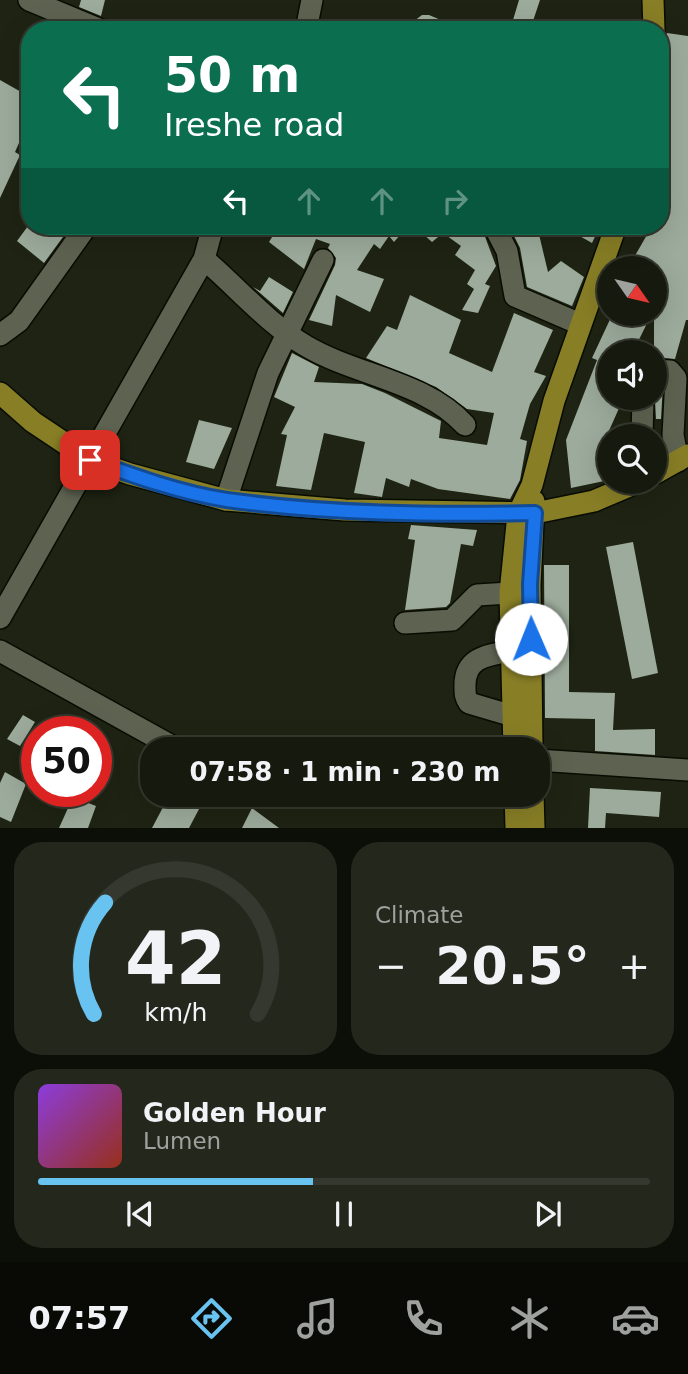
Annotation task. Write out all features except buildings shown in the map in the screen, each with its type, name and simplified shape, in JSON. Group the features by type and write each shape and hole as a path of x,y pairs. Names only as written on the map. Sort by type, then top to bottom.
{"main road":[{"path":"653,0 654,21"},
{"path":"514,737 510,593 532,485 554,401 613,235"},
{"path":"0,393 33,422 90,460 130,474 226,500 345,510 527,513 594,501 610,494"},
{"path":"667,467 683,458"},
{"path":"527,513 532,737"},
{"path":"515,807 516,828"},
{"path":"533,807 534,828"}],"street":[{"path":"29,0 79,21"},
{"path":"308,21 312,0"},
{"path":"0,335 19,321 80,235"},
{"path":"0,618 204,259 211,235"},
{"path":"499,235 507,251 515,296 580,324"},
{"path":"204,259 263,316 286,333 343,364 430,397 466,425"},
{"path":"226,500 255,403 323,260"},
{"path":"666,424 676,378 667,371"},
{"path":"667,439 683,458"},
{"path":"405,623 452,620 477,595 510,593"},
{"path":"511,650 482,656 472,662 467,668 464,682 468,703 513,716"},
{"path":"0,651 155,737"},
{"path":"550,761 688,769"}],"route":[{"path":"90,460 130,474 226,500 345,510 535,513 530,584 531,639"}]}
